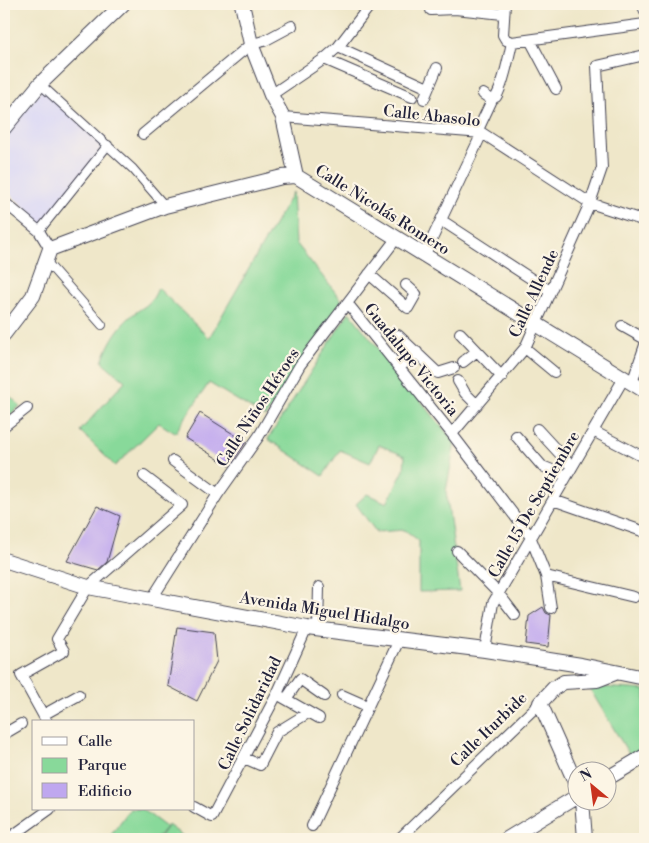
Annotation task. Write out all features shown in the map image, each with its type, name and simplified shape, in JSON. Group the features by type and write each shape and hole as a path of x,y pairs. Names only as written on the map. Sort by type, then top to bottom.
{"main road":[{"path":"4,128 40,84 124,4"},
{"path":"242,4 251,44 271,95 283,117 296,176"},
{"name":"Calle Nicolás Romero","path":"47,254 165,206 282,177 296,176 536,325 645,390"},
{"path":"4,334 33,296 40,281 47,254"},
{"name":"Avenida Miguel Hidalgo","path":"4,560 88,587 312,628 580,664 645,678"},
{"name":"Calle Iturbide","path":"540,703 564,682 597,680 615,673"},
{"path":"540,703 566,762"},
{"path":"616,773 645,756"},
{"path":"507,839 566,803"},
{"path":"583,810 585,839"}],"street":[{"path":"642,4 645,10"},
{"path":"271,95 324,59 338,47 365,5"},
{"path":"431,10 504,9 503,36 506,40 512,42 645,24"},
{"path":"143,134 251,44 264,41 292,26"},
{"path":"530,40 556,89"},
{"path":"496,97 501,88 502,76 512,42"},
{"path":"338,47 428,88"},
{"name":"Calle Allende","path":"452,434 502,377 524,348 590,203 602,168 597,66 645,55"},
{"path":"324,59 412,97"},
{"path":"424,99 437,68"},
{"path":"40,84 133,169 165,206"},
{"path":"424,256 492,100 483,94"},
{"name":"Calle Abasolo","path":"283,117 479,133 590,203 645,221"},
{"path":"39,231 108,145"},
{"path":"4,202 39,231 47,254 102,325"},
{"path":"441,220 550,291"},
{"name":"Calle Niños Héroes","path":"153,598 218,494 259,436 300,365 396,239"},
{"path":"369,274 408,308 416,294 406,284"},
{"name":"Guadalupe Victoria","path":"348,304 452,434 530,536 546,576 551,608"},
{"path":"622,326 645,340"},
{"path":"460,333 502,377"},
{"path":"398,335 438,373 454,368"},
{"name":"Calle 15 De Septiembre","path":"485,650 489,617 498,593 593,431 628,380 645,345"},
{"path":"524,348 554,372"},
{"path":"463,362 477,351"},
{"path":"399,368 417,352"},
{"path":"458,382 464,393 477,405"},
{"path":"4,426 27,408"},
{"path":"538,429 570,471"},
{"path":"593,431 645,458"},
{"path":"516,436 542,466 570,471"},
{"path":"173,461 218,494"},
{"path":"79,695 45,718 21,675 64,651 57,639 88,587 182,505 144,476"},
{"path":"553,500 645,532"},
{"path":"457,550 498,593 515,615"},
{"path":"546,576 634,597"},
{"path":"312,628 319,587"},
{"name":"Calle Solidaridad","path":"195,808 212,817 244,758 282,696 312,628"},
{"path":"312,826 399,640"},
{"path":"319,718 282,696 300,679 324,696"},
{"path":"342,695 367,706"},
{"name":"Calle Iturbide","path":"399,839 540,703"},
{"path":"244,758 260,765 277,732 308,713"},
{"path":"4,734 21,724"},
{"path":"4,834 7,839 49,810"}],"shaded area":[{"path":"42,89 105,145 42,224 4,188 4,137"}],"green space":[{"path":"293,192 296,243 343,302 265,417 209,383 175,433 159,423 115,466 80,431 125,381 102,362 109,344 116,333 129,318 149,303 158,288 209,338"},
{"path":"349,312 455,443 446,491 460,591 419,592 419,541 405,530 376,532 356,504 367,494 387,503 404,470 405,456 379,445 370,463 340,450 323,476 268,439"},
{"path":"8,394 20,406 4,420 4,397"},
{"path":"588,686 645,690 645,751 632,759"},
{"path":"129,810 143,810 166,827 156,839 108,839"},
{"path":"168,825 187,839 158,839"}],"building":[{"path":"200,413 246,442 229,466 185,438"},
{"path":"97,506 120,516 107,562 98,570 67,561"},
{"path":"543,607 546,613 551,615 548,647 526,644 529,616"},
{"path":"177,627 214,632 217,661 197,701 168,686"}]}
